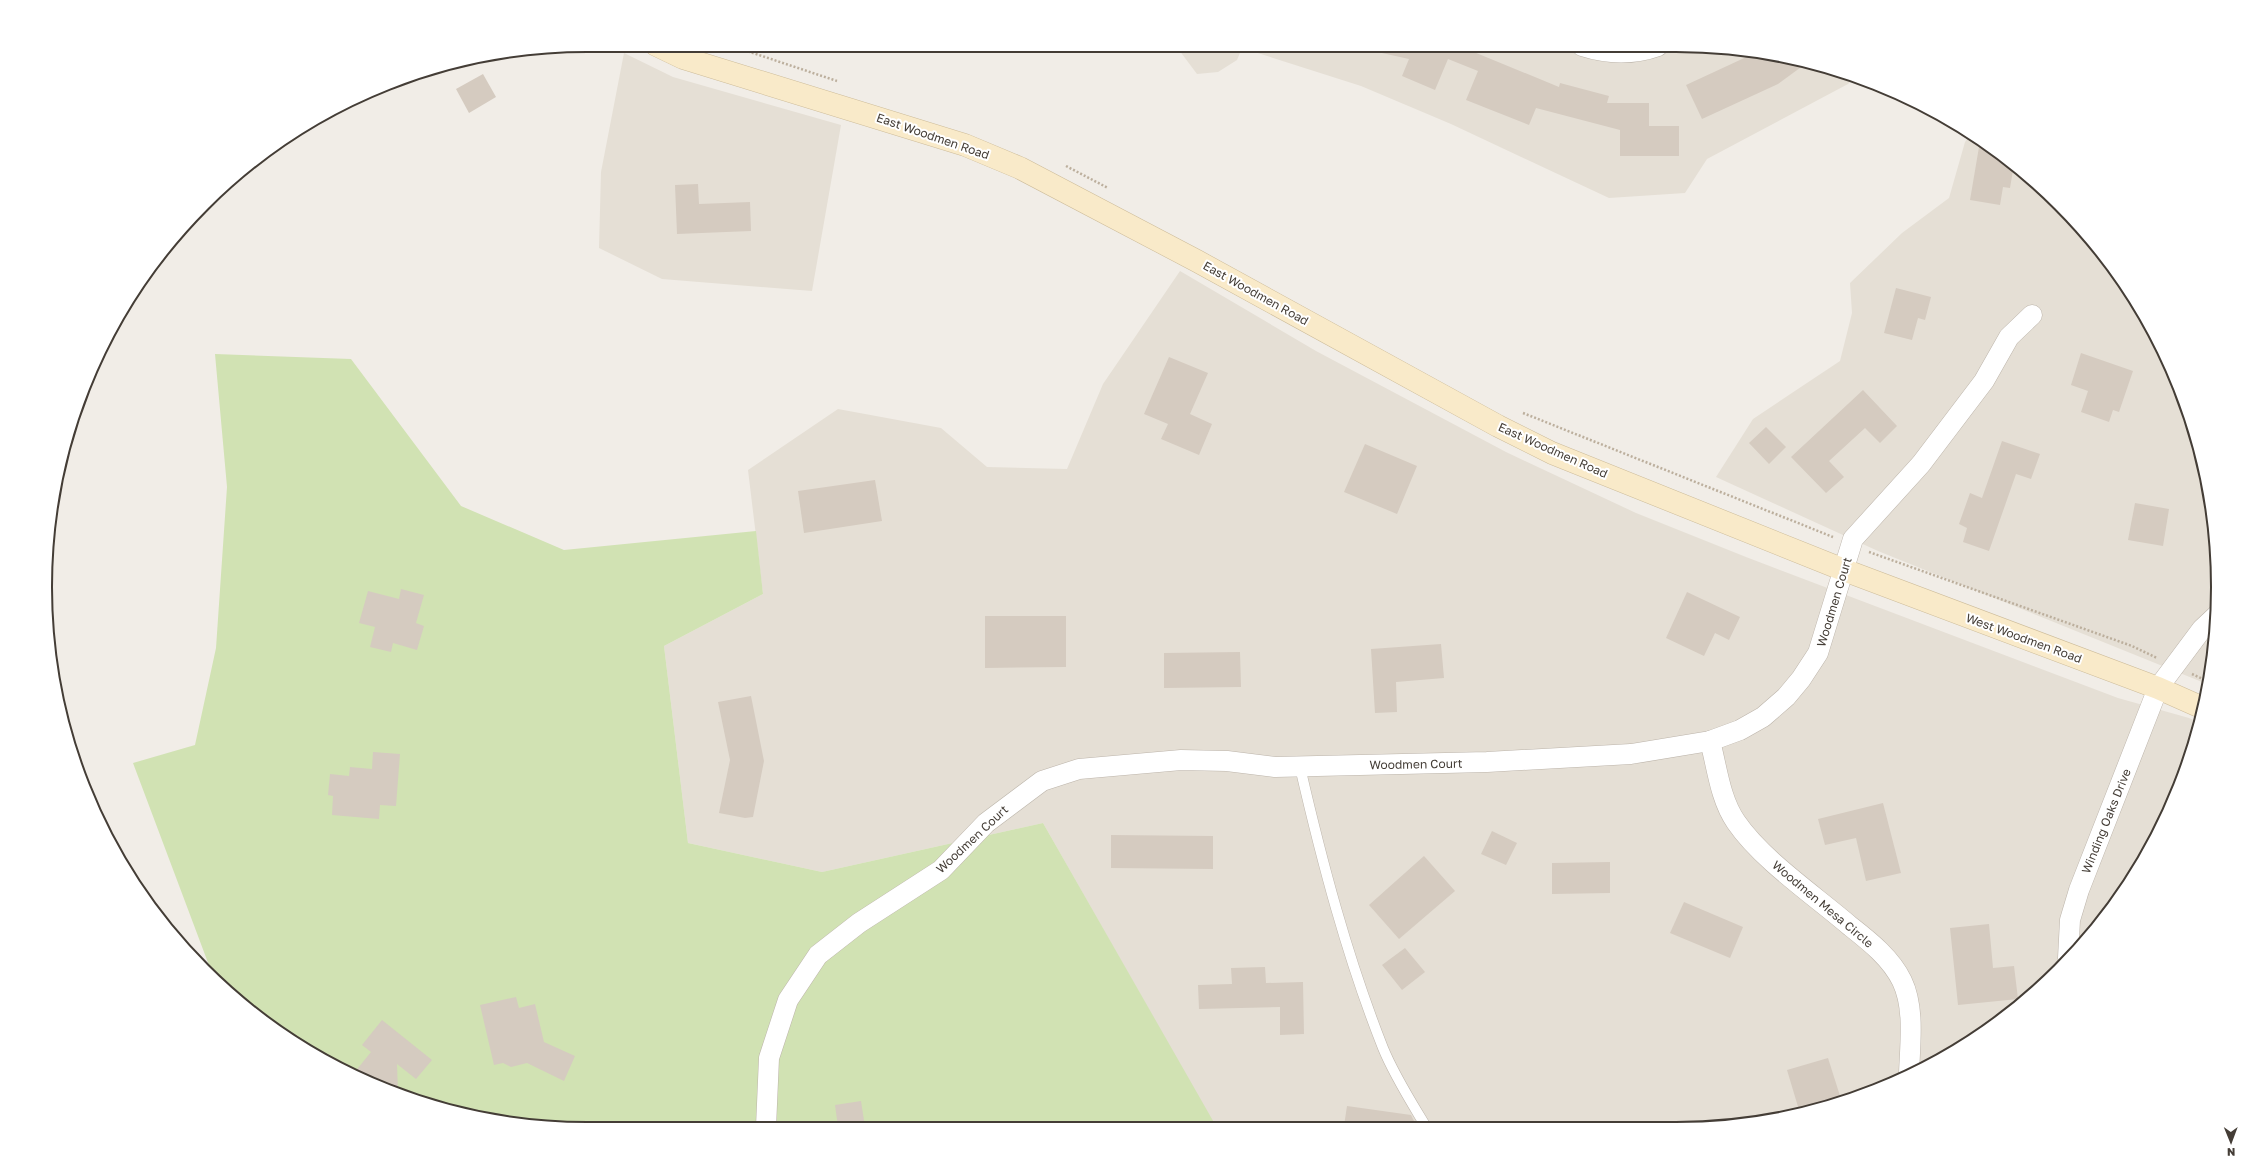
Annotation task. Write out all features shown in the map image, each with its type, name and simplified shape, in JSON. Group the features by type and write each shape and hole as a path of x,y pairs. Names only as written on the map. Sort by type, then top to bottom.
{"main road":[{"name":"East Woodmen Road","path":"671,52 683,58 965,144 1020,168 1198,261 1498,426 1552,453 1844,570"},
{"name":"West Woodmen Road","path":"1844,570 2158,688 2198,706"}],"street":[{"path":"1612,52 1629,52"},
{"name":"Woodmen Court","path":"766,1122 769,1058 788,1000 818,955 859,923 941,870 986,823 1030,788 1047,779 1079,769 1181,760 1227,761 1275,767 1300,767 1487,762 1631,754 1710,741 1740,730 1764,716 1786,697 1818,654 1853,539 1921,464 1984,381 2009,338 2032,315"},
{"name":"Winding Oaks Drive","path":"2068,950 2070,920 2079,890 2158,688 2202,629 2210,622"},
{"name":"Woodmen Mesa Circle","path":"1710,741 1726,804 1735,821 1746,835 1763,853 1870,942 1891,965 1902,981 1908,1000 1910,1019 1909,1069"}],"lane":[{"path":"1300,767 1331,894 1364,995 1384,1048 1423,1122"}],"path":[{"path":"749,52 840,83"},
{"path":"1061,164 1109,189"},
{"path":"1522,413 1893,562 2132,646 2203,679"}],"shaded area":[{"path":"1180,52 1240,52 1237,60 1218,72 1197,74"},
{"path":"1255,52 1711,53 1780,62 1851,81 1707,159 1685,193 1609,198 1451,124 1361,86"},
{"path":"624,53 673,77 841,125 812,291 662,279 599,248 601,172"},
{"path":"1967,139 2002,163 2029,185 2078,234 2121,290 2156,350 2183,415 2201,483 2206,517 2210,552 2211,587 2210,622 2202,682 1878,551 1716,477 1753,419 1840,361 1852,313 1850,283 1902,233 1949,198 1965,142"},
{"path":"1180,271 1316,351 1506,452 1636,513 1746,557 2118,698 2194,720 2183,759 2156,824 2121,884 2078,940 2054,965 2029,989 1973,1032 1913,1067 1848,1094 1780,1112 1711,1121 1213,1122 1043,823 822,872 688,843 664,646 763,594 748,470 838,409 941,428 987,467 1067,469 1103,384"}],"green space":[{"path":"215,354 351,359 461,506 564,550 756,531 763,594 664,646 688,843 822,872 1043,823 1214,1122 552,1121 483,1112 415,1094 350,1067 290,1032 234,989 209,965 133,763 195,745 216,648 227,487"}],"building":[{"path":"1474,52 1559,87 1560,83 1609,96 1607,103 1649,103 1649,126 1679,126 1679,156 1620,156 1620,130 1536,108 1529,125 1466,100 1478,71 1448,59 1435,90 1402,76 1409,59 1382,53"},
{"path":"1746,57 1801,67 1778,84 1702,119 1686,85"},
{"path":"483,74 496,97 469,113 456,89"},
{"path":"1980,147 2013,172 2010,188 2003,187 2000,205 1970,200"},
{"path":"698,184 699,204 750,202 751,231 677,234 675,185"},
{"path":"1896,288 1931,297 1925,320 1918,318 1912,340 1884,333"},
{"path":"2081,353 2133,371 2119,412 2113,410 2109,422 2081,412 2088,391 2071,385"},
{"path":"1169,357 1208,373 1190,414 1212,424 1199,455 1161,439 1168,424 1144,414"},
{"path":"1863,390 1897,426 1880,443 1865,428 1829,461 1844,477 1826,493 1791,457"},
{"path":"1766,427 1786,447 1769,464 1749,443"},
{"path":"2002,441 2040,454 2031,479 2016,474 1989,551 1963,542 1967,528 1959,524 1970,493 1982,498"},
{"path":"1365,444 1417,466 1397,514 1344,492"},
{"path":"875,480 882,521 804,533 798,491"},
{"path":"2135,503 2169,509 2163,546 2128,540"},
{"path":"401,589 424,595 416,623 424,626 417,650 393,643 391,652 370,647 375,627 359,623 368,591 399,599"},
{"path":"1687,592 1740,617 1729,640 1715,633 1704,656 1666,638"},
{"path":"985,616 1066,616 1066,667 985,668"},
{"path":"1441,644 1444,678 1396,682 1397,712 1375,713 1371,649"},
{"path":"1240,652 1241,687 1164,688 1164,653"},
{"path":"751,696 764,761 753,817 745,818 719,813 730,760 718,702"},
{"path":"373,752 400,754 396,806 380,805 379,819 332,815 333,796 328,795 330,774 349,776 350,767 372,769"},
{"path":"1883,803 1901,873 1866,881 1856,838 1825,845 1818,819"},
{"path":"1492,831 1517,843 1506,865 1481,854"},
{"path":"1111,835 1213,836 1213,869 1111,868"},
{"path":"1424,856 1455,891 1399,939 1369,905"},
{"path":"1610,862 1610,893 1552,894 1552,863"},
{"path":"1684,902 1743,927 1730,958 1670,933"},
{"path":"1989,924 1993,968 2014,966 2018,998 1958,1005 1950,928"},
{"path":"1405,948 1425,972 1402,990 1382,965"},
{"path":"1265,967 1266,983 1303,982 1304,1034 1280,1035 1280,1007 1199,1009 1198,985 1232,984 1231,968"},
{"path":"516,997 519,1008 535,1004 544,1042 575,1056 564,1081 527,1063 511,1067 503,1063 494,1065 480,1005"},
{"path":"382,1020 432,1060 416,1079 397,1064 398,1087 357,1070 371,1052 362,1045"},
{"path":"1828,1058 1840,1096 1798,1108 1787,1070"},
{"path":"861,1101 864,1122 837,1122 835,1105"},
{"path":"1347,1106 1411,1115 1414,1122 1345,1122"}]}
